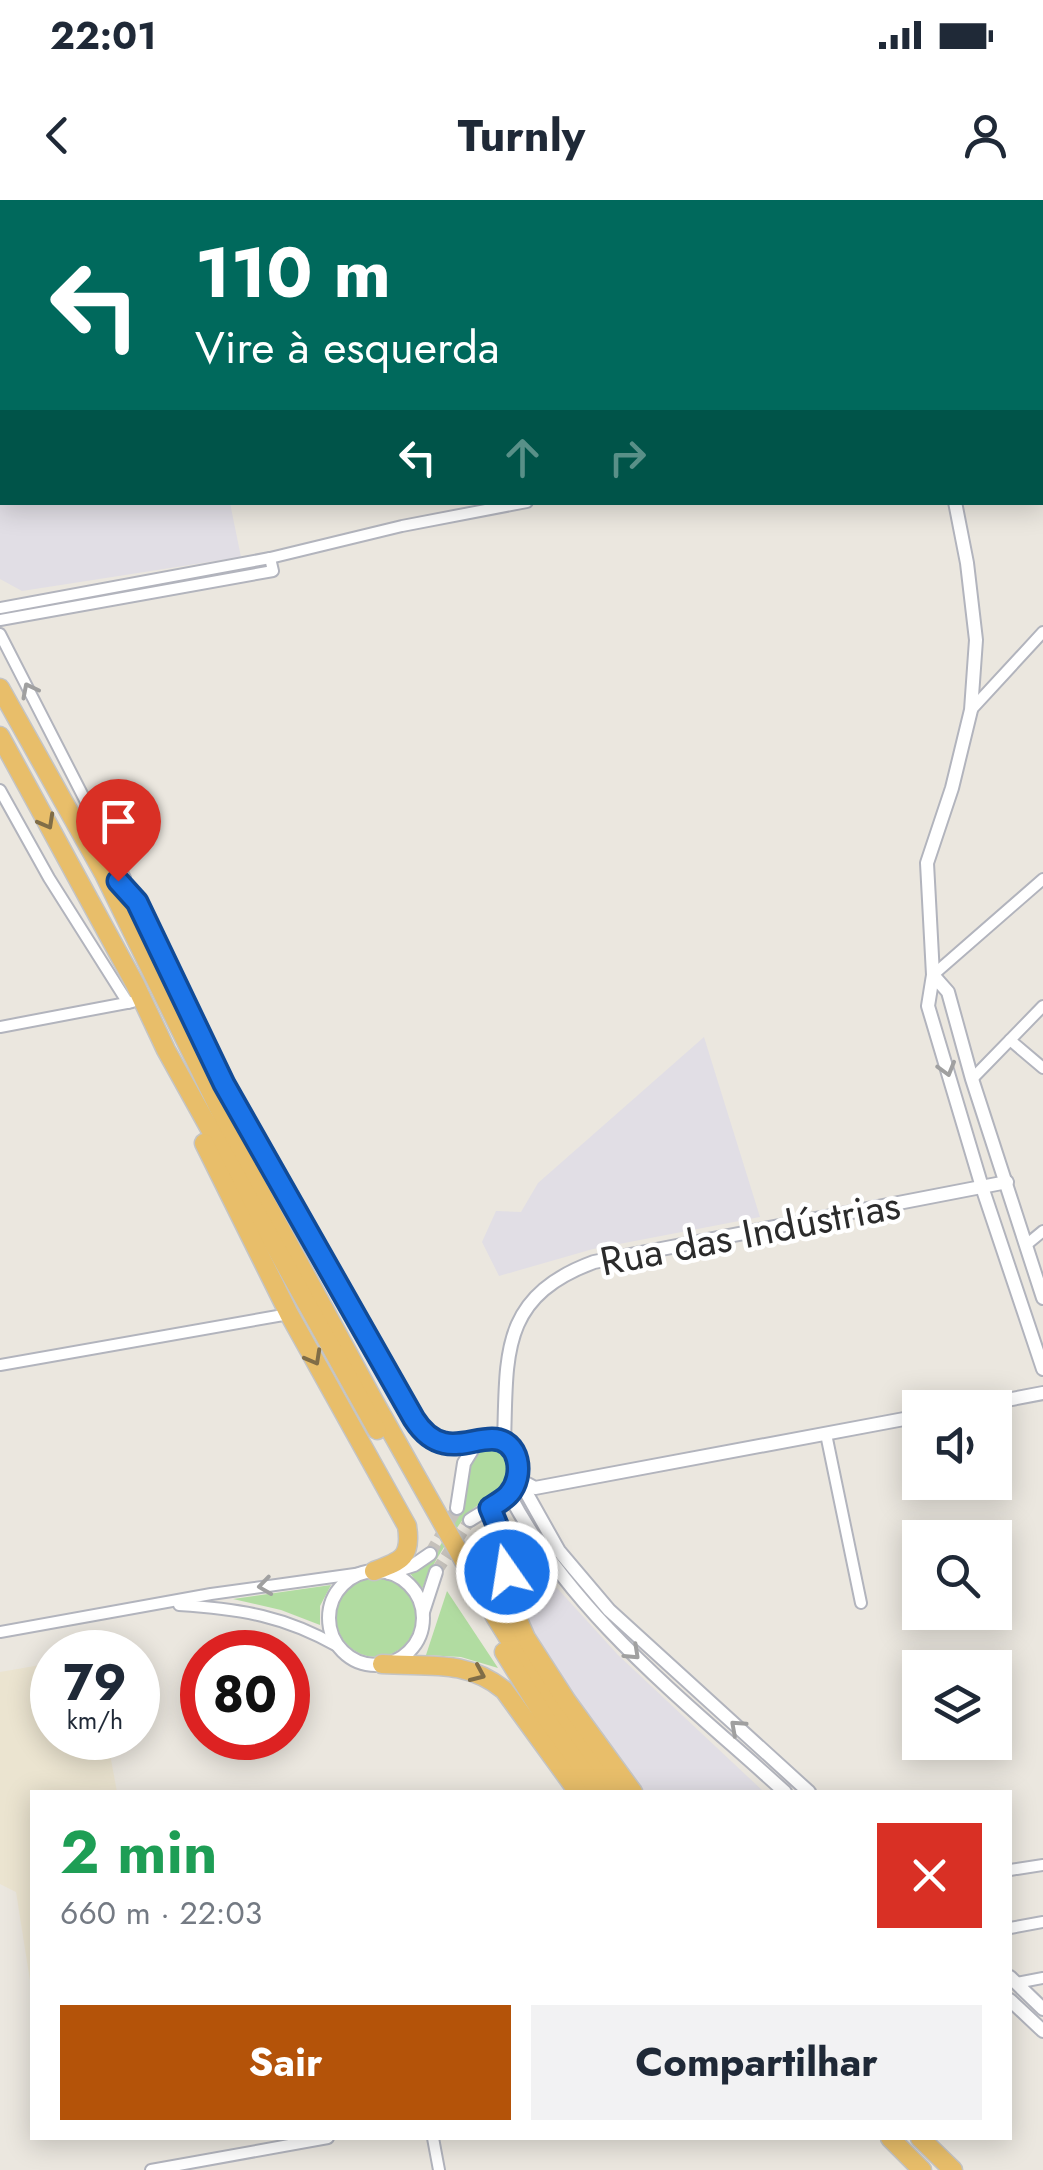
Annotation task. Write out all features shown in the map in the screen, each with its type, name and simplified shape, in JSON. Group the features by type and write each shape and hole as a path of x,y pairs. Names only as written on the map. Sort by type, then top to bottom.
{"highway":[{"path":"0,688 104,874 255,1182 496,1618 548,1702 613,1790"},
{"path":"0,736 135,1002 166,1050 481,1614 547,1721 597,1790"},
{"path":"86,844 137,902 224,1084 414,1419 422,1431 444,1444 477,1442"},
{"path":"166,1050 188,1111 289,1314 407,1526 410,1544 404,1556 375,1572"},
{"path":"224,1084 255,1182"},
{"path":"490,1508 512,1561 505,1590 526,1638 632,1790"},
{"path":"382,1664 452,1666 490,1679 504,1690 577,1790"},
{"path":"892,2140 922,2170"},
{"path":"922,2140 957,2170"},
{"path":"937,2140 957,2170"}],"street":[{"path":"0,608 270,558 402,526 512,505"},
{"path":"956,505 976,640 971,710 928,862 933,974 928,1006 982,1188 1043,1369"},
{"path":"0,620 273,571 270,558"},
{"path":"971,710 1043,632"},
{"path":"0,634 137,902"},
{"path":"0,790 48,878 135,1002 0,1027"},
{"path":"933,974 1043,879"},
{"path":"933,974 948,992 1043,1298"},
{"path":"972,1079 1043,1006"},
{"path":"1010,1040 1043,1068"},
{"name":"Rua das Indústrias","path":"504,1443 506,1370 512,1336 533,1299 564,1273 594,1262 1007,1182"},
{"path":"1026,1245 1043,1231"},
{"path":"0,1365 289,1314"},
{"path":"1012,1399 1043,1393"},
{"path":"518,1478 535,1488 902,1419"},
{"path":"826,1434 861,1602"},
{"path":"457,1508 464,1464 477,1442 493,1439 504,1443 518,1460 518,1478 509,1494 470,1520"},
{"path":"518,1478 559,1550 619,1618 807,1790"},
{"path":"509,1494 540,1548 602,1624 783,1790"},
{"path":"512,1561 540,1548"},
{"path":"0,1632 414,1566 430,1554"},
{"path":"339,1647 331,1631 331,1604 340,1588 375,1572 412,1588 423,1614"},
{"path":"163,1604 266,1614 305,1628 358,1661 382,1664 399,1659 412,1648 421,1632 436,1572"},
{"path":"602,1624 619,1618"},
{"path":"1012,1870 1043,1865"},
{"path":"1012,1928 1043,1922"},
{"path":"1013,1980 1043,1978"},
{"path":"1013,1980 1043,2008"},
{"path":"1012,2002 1043,2031"},
{"path":"150,2170 317,2140"},
{"path":"433,2140 438,2170"}],"shaded area":[{"path":"0,505 230,505 241,557 22,591 0,579"},
{"path":"704,1037 760,1217 593,1249 499,1276 482,1242 496,1211 521,1212 538,1183"},
{"path":"557,1588 618,1655 762,1790 636,1790 522,1615"},
{"path":"30,1667 30,1760 111,1760 117,1790 30,1790 30,1980 16,1892 0,1884 0,1672"}],"green space":[{"path":"488,1447 499,1448 512,1461 509,1482 464,1518 422,1589 409,1572 432,1559 464,1506 472,1460"},
{"path":"376,1577 391,1580 404,1589 413,1602 413,1632 404,1645 391,1654 376,1657 361,1654 348,1645 339,1632 336,1617 339,1602 348,1589 361,1580"},
{"path":"331,1585 320,1606 320,1625 281,1610 233,1599"},
{"path":"447,1591 498,1668 461,1657 426,1655"}],"tunnel":[{"path":"430,1554 457,1508"},
{"path":"436,1572 470,1520"}],"route":[{"path":"118,881 137,902 224,1084 378,1361 422,1431 444,1444 493,1439 513,1451 520,1469 518,1478 509,1494 490,1508 512,1561 507,1572"}]}
